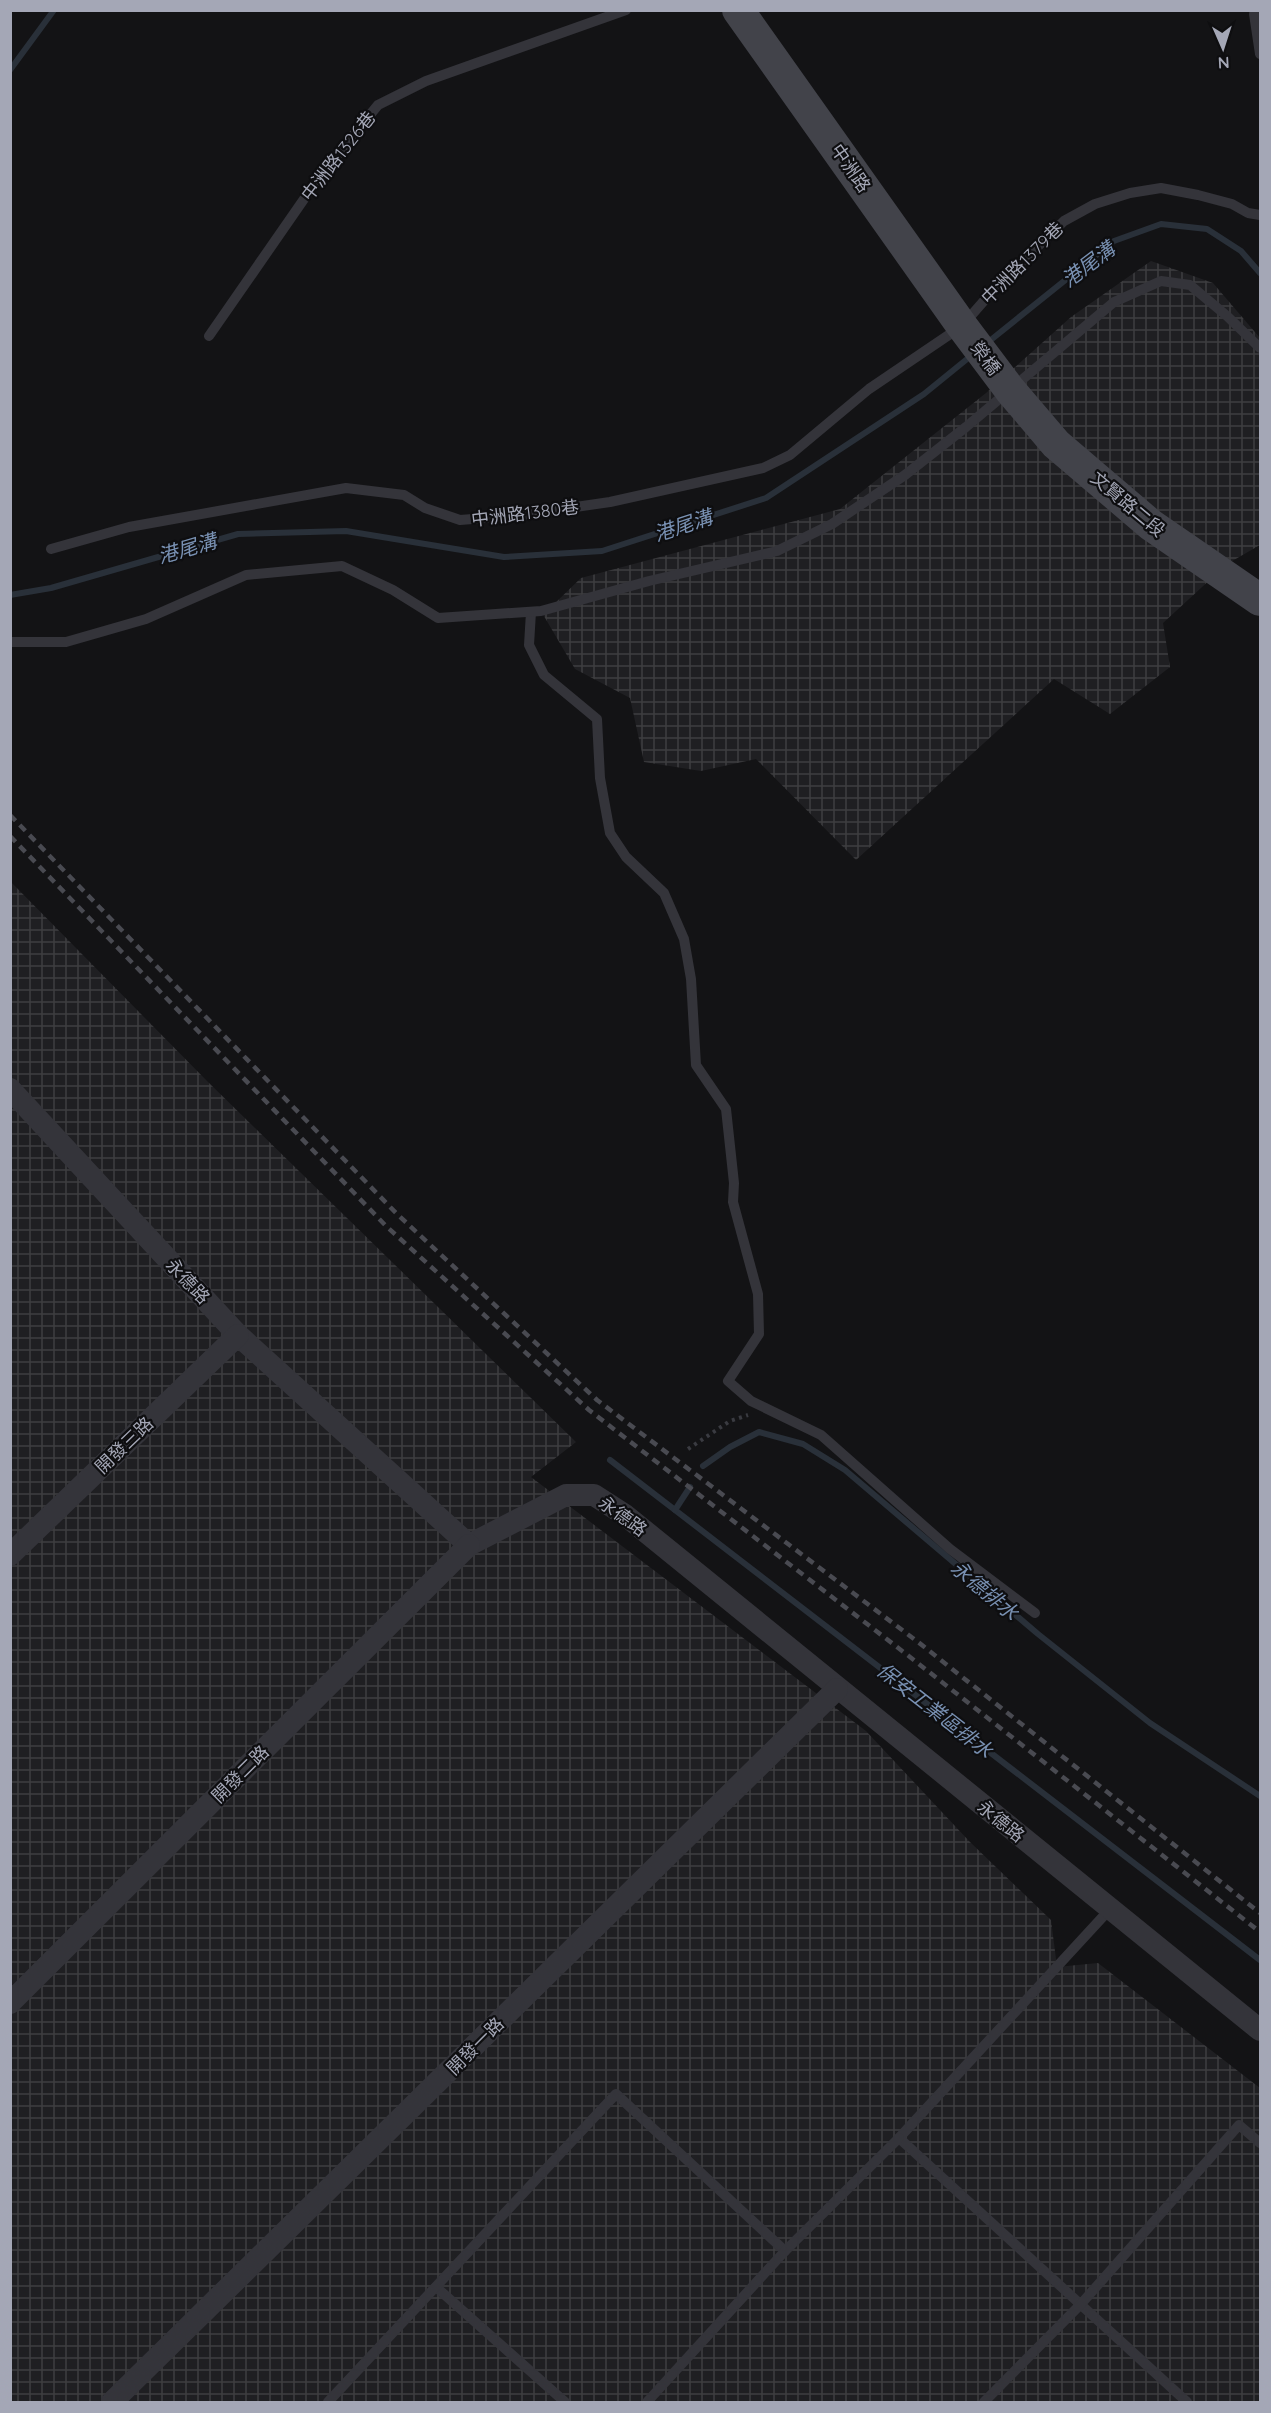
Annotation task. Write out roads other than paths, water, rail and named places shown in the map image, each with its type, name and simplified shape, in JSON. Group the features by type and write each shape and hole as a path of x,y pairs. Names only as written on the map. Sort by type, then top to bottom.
{"street":[{"name":"中洲路","path":"738,10 962,326"},
{"name":"榮橋","path":"962,326 1010,390"},
{"name":"文賢路二段","path":"1010,390 1056,444 1151,525 1260,600"},
{"name":"永德路","path":"14,1100 238,1335 469,1545 566,1495 594,1495 625,1515 1260,2030"},
{"name":"開發三路","path":"10,1555 238,1335"},
{"name":"開發二路","path":"10,2003 469,1545"},
{"name":"開發一路","path":"112,2403 837,1689"}],"lane":[{"name":"中洲路1326巷","path":"209,336 320,176 378,105 426,81 626,10"},
{"path":"1257,10 1254,14 1260,54"},
{"name":"中洲路1379巷","path":"962,326 996,287 1064,221 1095,204 1130,193 1161,188 1232,204 1248,213 1260,215"},
{"path":"10,642 66,642 146,618 246,575 342,566 393,590 438,618 531,612 777,551 832,524 904,475 1114,302 1161,281 1190,285 1260,348"},
{"name":"中洲路1380巷","path":"51,549 129,527 346,488 404,495 425,508 460,520 521,515 610,502 763,468 790,454 869,389 962,326"},
{"path":"531,612 529,645 544,675 597,719 600,778 610,833 626,856 664,893 684,939 691,979 696,1065 726,1109 734,1183 733,1202 758,1294 759,1334 728,1382 751,1401 821,1435 950,1550 1035,1613"},
{"path":"647,2403 785,2251 899,2138 1110,1909"},
{"path":"328,2403 616,2094 785,2251"},
{"path":"984,2403 1081,2304 1239,2125 1260,2143"},
{"path":"899,2138 1187,2403"},
{"path":"436,2287 565,2403"}],"waterway":[{"name":"港尾溝","path":"10,70 54,10"},
{"name":"港尾溝","path":"987,343 1114,241 1161,224 1207,229 1241,251 1260,273"},
{"name":"港尾溝","path":"10,595 51,588 238,534 346,531 504,557 602,551 766,498 924,394 972,355"},
{"name":"永德排水","path":"703,1466 730,1447 759,1432 803,1444 845,1470 1038,1634 1150,1723 1260,1796"},
{"name":"保安工業區排水","path":"610,1460 1260,1960"},
{"name":"永德排水","path":"675,1510 690,1487"}],"railway":[{"path":"10,815 396,1213 597,1400 918,1642 1260,1913"},
{"path":"10,836 386,1226 589,1410 910,1657 1260,1932"}]}
